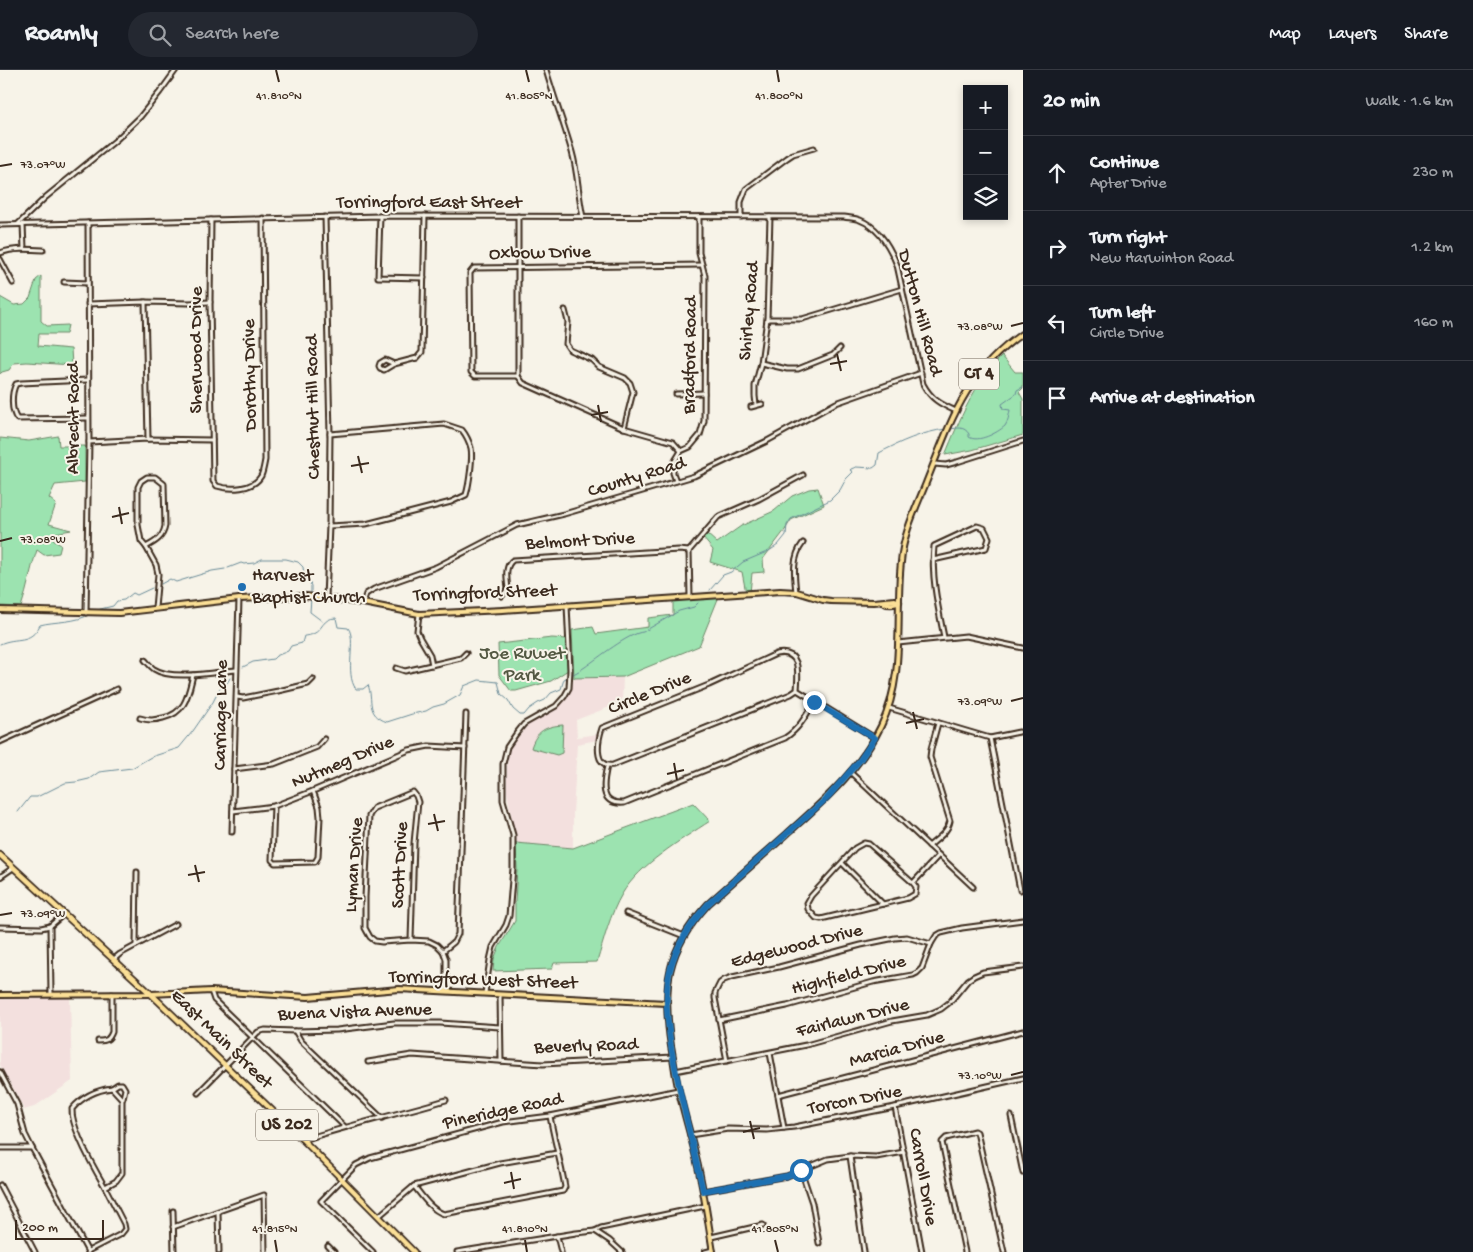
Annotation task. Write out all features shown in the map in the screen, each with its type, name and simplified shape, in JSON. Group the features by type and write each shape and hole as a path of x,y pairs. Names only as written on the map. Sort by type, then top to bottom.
{"highway":[{"name":"East Main Street","path":"0,856 151,994 303,1140 414,1252"}],"main road":[{"name":"CT 4","path":"713,1251 703,1191 675,1071 666,1003 670,970 678,948 695,918 708,904 821,803 850,772 875,738 889,708 895,680 901,561 906,536 949,426 973,381 995,356 1023,333"},
{"name":"Torringford Street","path":"0,610 119,613 239,598 310,596 363,603 419,614 780,591 796,592 826,600 882,602 895,600 899,602"},
{"name":"Torringford West Street","path":"0,995 151,994 211,991 308,997 390,989 666,1003"}],"street":[{"path":"17,224 46,197 116,140 140,117 176,70"},
{"path":"546,70 572,151 583,217"},
{"path":"740,217 740,202 746,189 787,158 814,148"},
{"path":"380,216 378,278 424,278"},
{"name":"Torringford East Street","path":"0,225 380,216 844,217 858,219"},
{"path":"394,364 417,358 422,352 425,216"},
{"path":"518,216 518,376 523,382 624,428 673,442 681,451 673,464 673,473 676,481"},
{"name":"Chestnut Hill Road","path":"325,217 330,434 326,598"},
{"name":"Bradford Road","path":"681,451 690,447 700,435 704,421 705,276 699,253 699,217"},
{"name":"Shirley Road","path":"756,405 755,386 761,363 767,319 770,217"},
{"name":"Dorothy Drive","path":"213,481 216,486 222,488 246,487 253,484 261,476 266,460 263,218"},
{"name":"Dutton Hill Road","path":"858,219 869,225 889,247 897,265 923,384 929,395 941,404 956,411"},
{"name":"Sherwood Drive","path":"212,220 210,302 213,481"},
{"name":"Albrecht Road","path":"88,223 89,613"},
{"path":"23,224 24,249"},
{"path":"0,253 24,249 43,250"},
{"path":"0,259 13,283"},
{"name":"Oxbow Drive","path":"518,376 475,376 471,372 470,273 474,268 702,265"},
{"path":"64,282 88,283"},
{"path":"767,319 802,318 902,289"},
{"path":"145,302 148,439"},
{"path":"88,304 210,302"},
{"path":"565,310 568,322 566,344 570,350 592,360 599,367 625,378 630,383 633,392 624,428"},
{"path":"761,363 787,369 798,369 833,355 840,348"},
{"name":"County Road","path":"363,603 366,594 374,589 436,567 517,525 564,514 694,476 751,449 836,403 921,373"},
{"path":"88,380 22,383 16,384 13,390 14,415 17,419 88,418"},
{"path":"676,394 704,393"},
{"path":"751,407 762,404"},
{"path":"329,526 366,524 458,500 466,495 468,488 471,450 468,438 462,430 444,424 330,434"},
{"path":"89,442 148,439 212,440"},
{"path":"934,464 957,462 1023,441"},
{"path":"690,597 689,551 718,517 758,499 803,475"},
{"path":"146,547 158,540 164,533 165,526 165,487 155,477 147,477 141,481 138,487 139,535 141,541 156,564 158,574 156,608"},
{"path":"933,560 986,548 989,538 984,528 977,526 934,546 933,560 944,638"},
{"path":"796,592 793,567 799,547 803,542"},
{"name":"Belmont Drive","path":"502,596 508,589 507,567 514,560 679,550 689,551"},
{"name":"Carriage Lane","path":"232,832 239,598"},
{"path":"485,993 493,948 510,916 513,841 503,800 503,764 508,747 524,724 556,706 569,688 567,605"},
{"path":"419,614 418,631 430,655 432,665"},
{"path":"898,643 966,636 1023,648"},
{"path":"396,668 405,671 461,658 466,653"},
{"name":"Circle Drive","path":"607,766 599,758 599,737 602,728 709,685 776,654 788,654 795,658 798,672 797,690"},
{"path":"145,660 154,670 171,675 193,675 236,670"},
{"path":"140,718 149,721 173,716 181,709 188,694 193,675"},
{"path":"237,697 243,698 293,688 308,684 313,679"},
{"path":"0,742 117,688"},
{"path":"814,702 802,722 785,738 624,804 617,804 606,796 604,789 607,766 797,690 875,738"},
{"path":"889,708 990,738 1019,732"},
{"path":"446,991 446,959 442,951 454,942 458,934 466,714"},
{"path":"929,846 944,833 950,822 930,757 938,723"},
{"path":"234,769 274,764 317,747 324,738"},
{"path":"990,738 1020,890"},
{"name":"Nutmeg Drive","path":"232,811 274,806 409,750 429,746 464,748"},
{"path":"850,772 973,886"},
{"path":"274,806 272,860 275,862 315,862 318,857 320,818 313,791"},
{"name":"Lyman Drive","path":"413,792 374,808 369,816 365,928 370,937 375,940 382,942 429,941 437,945 442,951"},
{"name":"Scott Drive","path":"411,940 414,843 418,802 413,792"},
{"path":"860,844 869,844 913,883 916,887 915,894 908,898 821,919 816,918 808,909 807,903 811,896 860,844"},
{"path":"913,883 939,855"},
{"path":"842,863 883,904"},
{"path":"0,877 13,868"},
{"path":"136,945 137,872"},
{"path":"626,913 684,936"},
{"path":"0,927 40,928 50,926 64,914"},
{"path":"931,944 936,936 946,931 1023,920"},
{"path":"114,960 120,954 176,924"},
{"path":"50,926 50,994"},
{"name":"Edgewood Drive","path":"727,1061 715,993 717,987 724,980 894,938 907,937 931,944"},
{"name":"Highfield Drive","path":"719,1020 787,1006 873,982 913,975 922,968 931,944"},
{"name":"Fairlawn Drive","path":"675,1071 806,1045 892,1021 927,1015 941,1009 950,1002 968,980 974,976 983,972 1023,967"},
{"path":"211,991 214,1000 345,1127"},
{"path":"98,1041 106,1040 112,1032 112,994"},
{"path":"500,995 501,1060"},
{"name":"Buena Vista Avenue","path":"198,1093 258,1032 265,1030 337,1030 394,1023 440,1023 500,1027"},
{"path":"295,1031 301,1041 382,1118"},
{"name":"Marcia Drive","path":"778,1095 1023,1031"},
{"path":"770,1052 784,1128"},
{"name":"Beverly Road","path":"368,1062 412,1055 543,1064 673,1057"},
{"path":"0,1072 17,1104 25,1134 88,1252 121,1234 125,1229 73,1123 72,1109 92,1093 122,1084 125,1089 122,1098 122,1172 116,1181 105,1187"},
{"name":"Torcon Drive","path":"690,1135 728,1129 767,1130 784,1128 895,1107 1023,1078"},
{"path":"112,1088 122,1098"},
{"name":"Pineridge Road","path":"373,1252 321,1200 356,1165 370,1158 503,1122 550,1116 678,1090"},
{"path":"303,1140 446,1100"},
{"name":"Carroll Drive","path":"895,1107 922,1252"},
{"path":"414,1186 432,1207 444,1214 563,1191 565,1187 550,1116"},
{"path":"1011,1116 1023,1173"},
{"path":"965,1252 942,1142 946,1138 974,1131 977,1132 1004,1252"},
{"path":"0,1148 32,1148"},
{"path":"703,1191 787,1176 828,1159 850,1156 876,1157 904,1152"},
{"path":"379,1216 414,1186 500,1163 557,1153"},
{"path":"850,1156 864,1252"},
{"path":"801,1170 812,1203 819,1243"},
{"path":"0,1185 35,1252"},
{"path":"173,1227 264,1195 265,1252"},
{"path":"457,1252 595,1231 601,1228 705,1206"},
{"path":"173,1211 174,1252"},
{"path":"218,1212 219,1252"},
{"path":"711,1237 763,1225"},
{"path":"595,1231 622,1252"},
{"path":"557,1236 561,1252"},
{"path":"328,1246 334,1252"},
{"path":"705,1252 713,1251"}],"shaded area":[{"path":"623,677 622,702 576,720 577,737 597,734 597,740 577,744 573,848 516,843 507,792 508,754 512,744 529,724 564,702 571,690 574,678"},
{"path":"70,998 72,1081 34,1107 24,1110 0,1065 0,999"}],"green space":[{"path":"41,276 41,321 47,326 68,325 66,334 39,334 38,346 71,349 72,365 14,363 9,370 0,374 0,297 14,305 24,304 30,298 36,280"},
{"path":"1002,356 1015,372 1023,372 1023,388 1019,392 1023,399 1023,435 972,450 945,455 962,415 976,390 983,378"},
{"path":"58,436 59,446 85,446 85,482 55,485 49,498 56,504 49,524 71,530 55,533 53,540 61,545 59,553 44,555 37,550 21,607 0,606 0,438 29,441"},
{"path":"818,488 824,505 791,520 763,559 764,572 752,573 750,593 746,593 742,572 710,562 713,550 703,538 707,534 717,543 741,526 774,511 792,496 809,489"},
{"path":"720,594 699,646 623,677 574,678 572,630 593,627 596,634 648,627 648,618 673,615 673,597"},
{"name":"Joe Ruwet Park","path":"552,638 567,639 568,670 551,681 511,691 499,675 498,644"},
{"path":"563,725 562,753 557,755 531,748 536,737 543,730"},
{"path":"693,803 710,821 662,853 630,883 614,910 597,962 554,963 552,969 493,971 494,959 499,947 515,921 516,843 573,848"}],"waterway":[{"path":"950,429 963,429 973,439 982,438 997,432 1005,426 1010,410 1003,409 1002,404 1023,387"},
{"path":"710,590 723,575 731,572 743,562 778,545 786,535 787,525 791,519 830,500 853,472 851,469 856,467 873,468 877,465 879,453 911,438 928,432 946,429"},
{"path":"228,568 241,563 254,563 262,559 286,559 298,562 303,567 304,575 309,581 311,594"},
{"path":"161,584 170,579 176,582 225,569"},
{"path":"92,611 113,606 117,601 124,600 133,593 137,595 152,588"},
{"path":"311,598 310,612 322,621"},
{"path":"243,667 253,662 273,659 288,651 291,646 302,643 304,636 316,632 328,620 336,618 338,627 348,628 350,633 351,675 356,689 363,689 368,685 373,711 380,719 387,722 444,704 460,695 464,686 479,680 498,682 501,694 508,700 513,709 520,715 524,715 529,709 545,700 551,693 561,689 564,679 622,641 643,632 679,611 694,607 698,603"},
{"path":"0,644 27,638 40,625 79,619 90,614"},
{"path":"18,812 30,797 37,797 65,783 89,779 99,772 132,768 151,757 179,748 213,702 220,688 225,686 230,678"}],"place":[{"name":"Harvest Baptist Church","path":"242,587"}],"route":[{"path":"801,1170 787,1176 703,1191 678,1090 666,1003 668,979 673,961 684,936 695,918 708,904 827,798 860,760 875,738 814,702"}]}
